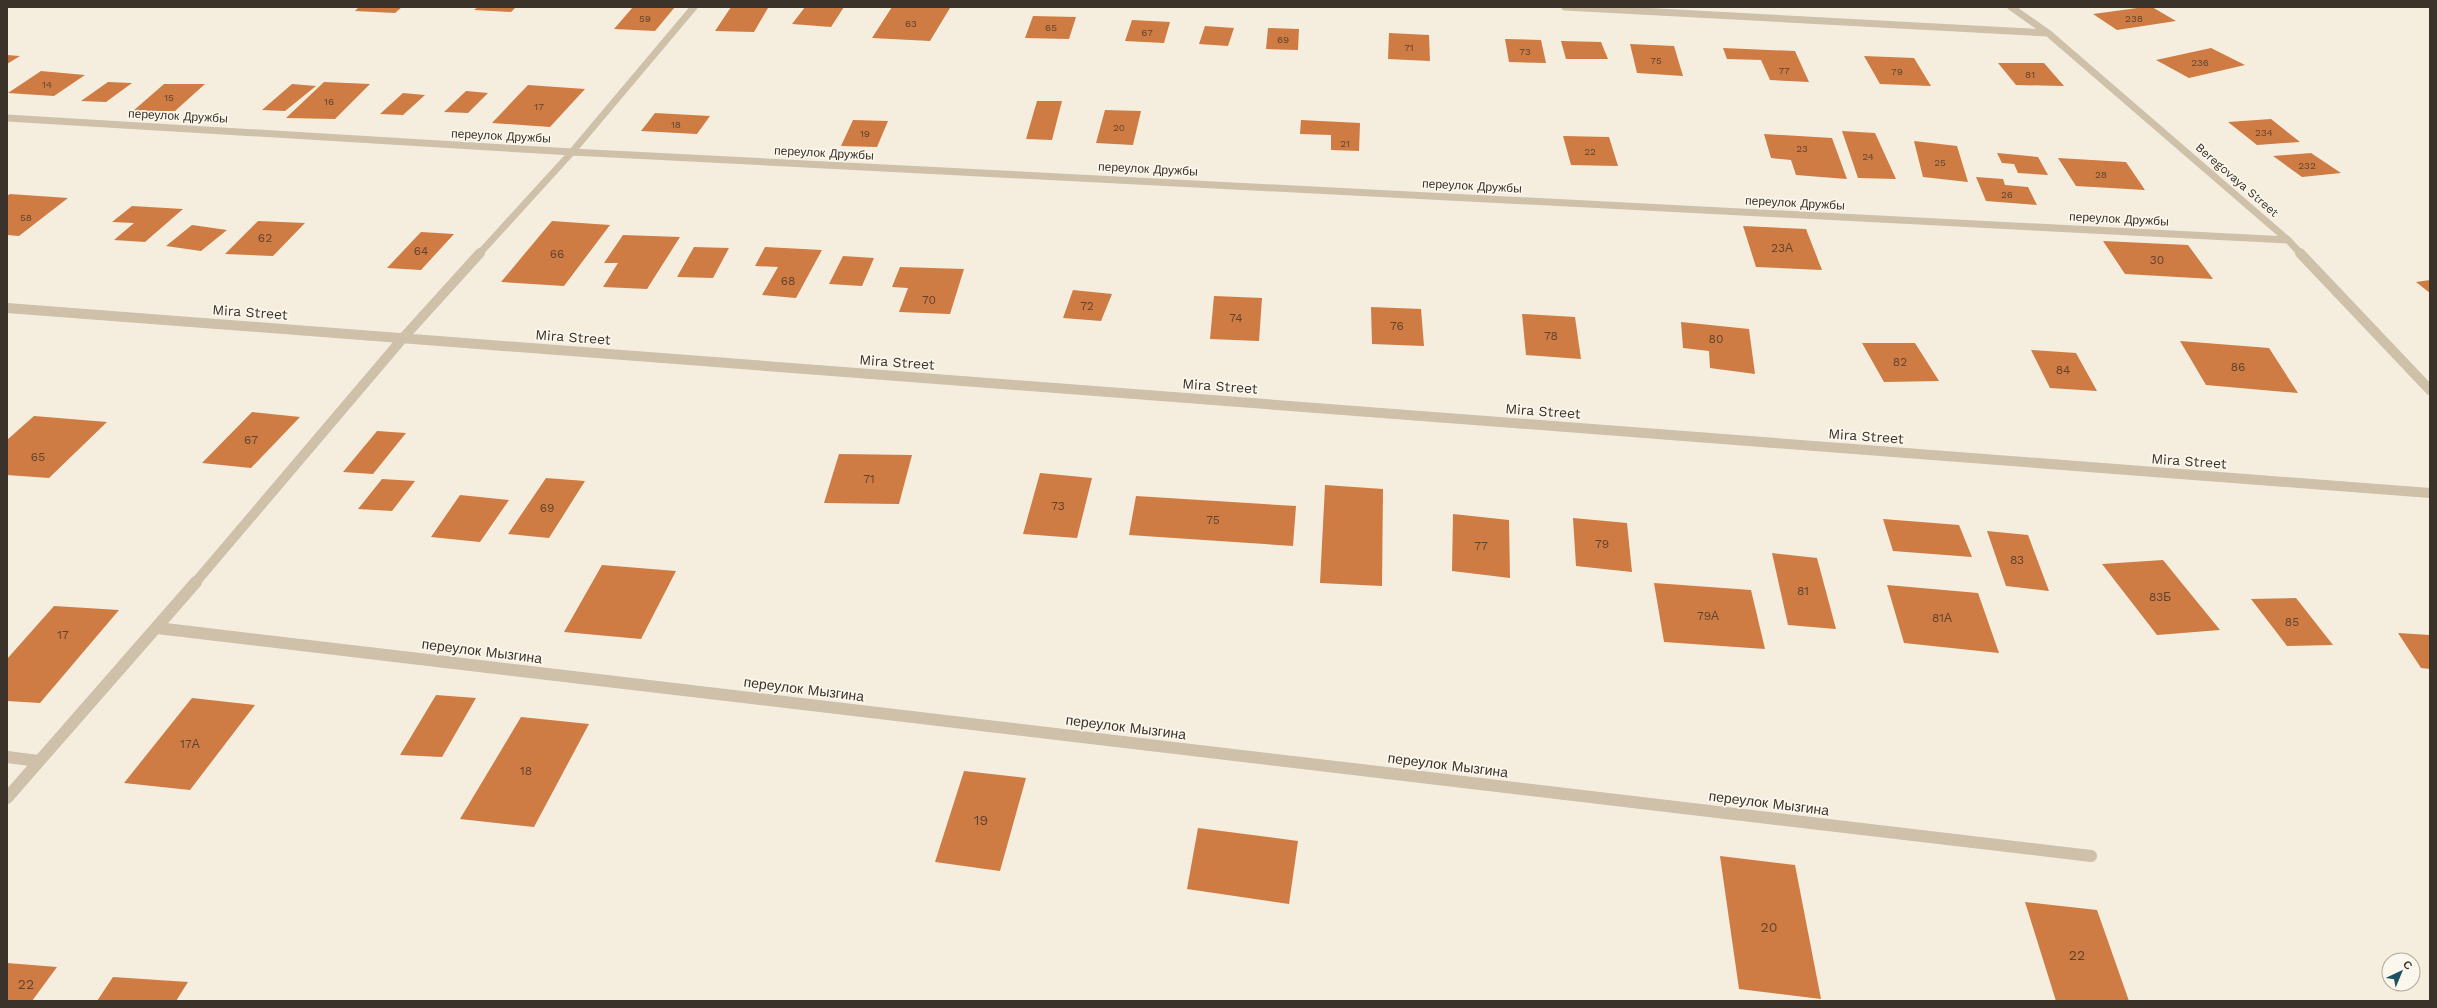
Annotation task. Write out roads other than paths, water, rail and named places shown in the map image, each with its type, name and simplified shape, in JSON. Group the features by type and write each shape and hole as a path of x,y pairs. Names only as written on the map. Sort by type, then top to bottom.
{"street":[{"path":"7,798 158,628 403,338 572,152 694,7"},
{"path":"1565,7 2048,33"},
{"name":"Beregovaya Street","path":"2011,7 2048,33 2288,240 2430,390"},
{"name":"переулок Дружбы","path":"7,118 572,152 2288,240"},
{"name":"Mira Street","path":"7,308 2430,493"},
{"name":"переулок Мызгина","path":"158,628 2091,856"},
{"path":"7,757 39,761"}]}
